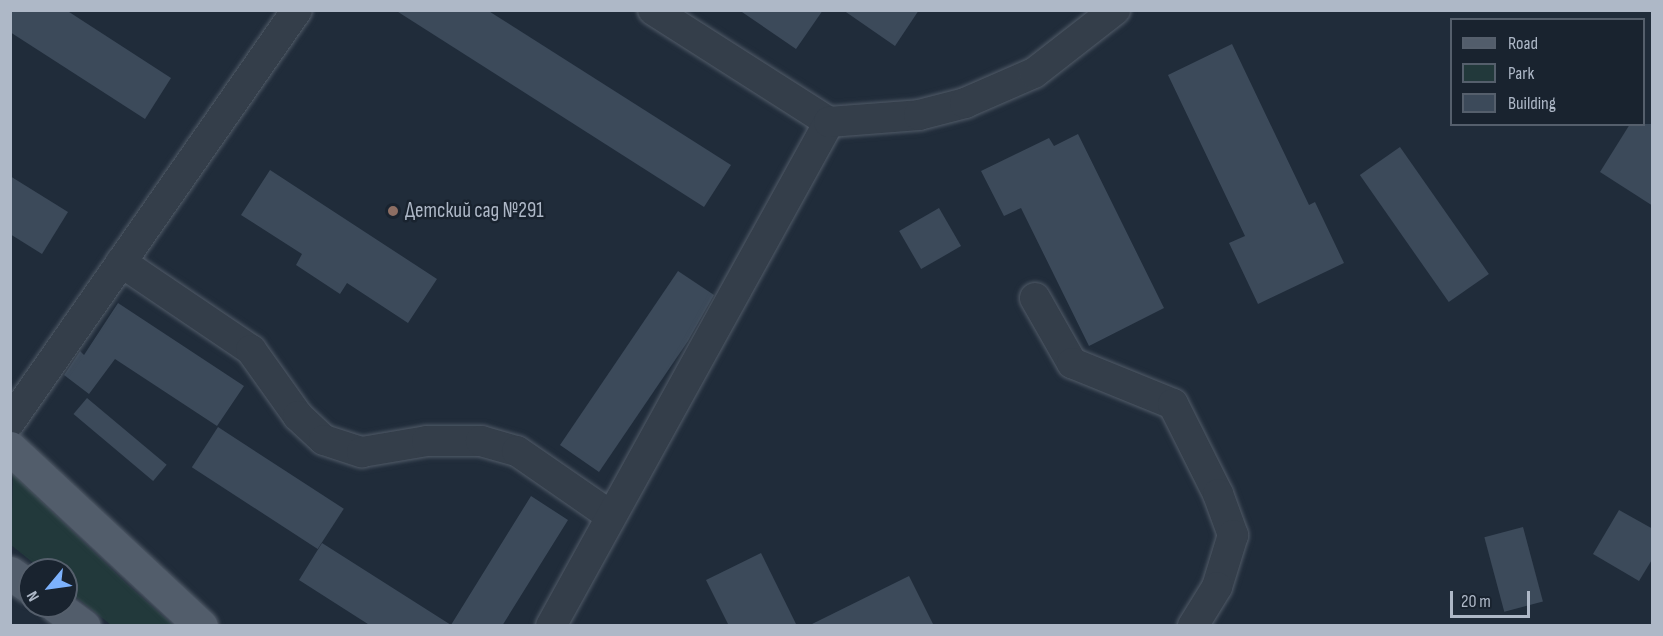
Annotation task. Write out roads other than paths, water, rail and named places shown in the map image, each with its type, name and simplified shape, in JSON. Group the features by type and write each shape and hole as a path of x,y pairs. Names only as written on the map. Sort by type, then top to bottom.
{"main road":[{"path":"10,448 201,626"}],"street":[{"path":"10,422 297,10"},
{"path":"654,10 829,122 919,115 964,103 1034,73 1115,10"},
{"path":"550,626 829,122"},
{"path":"121,262 251,350 298,416 324,440 362,452 427,441 481,441 517,451 611,516"},
{"path":"1035,298 1072,363 1173,404 1218,494 1233,535 1217,587 1193,626"}],"place":[{"name":"Детский сад №291","path":"393,211"}]}
